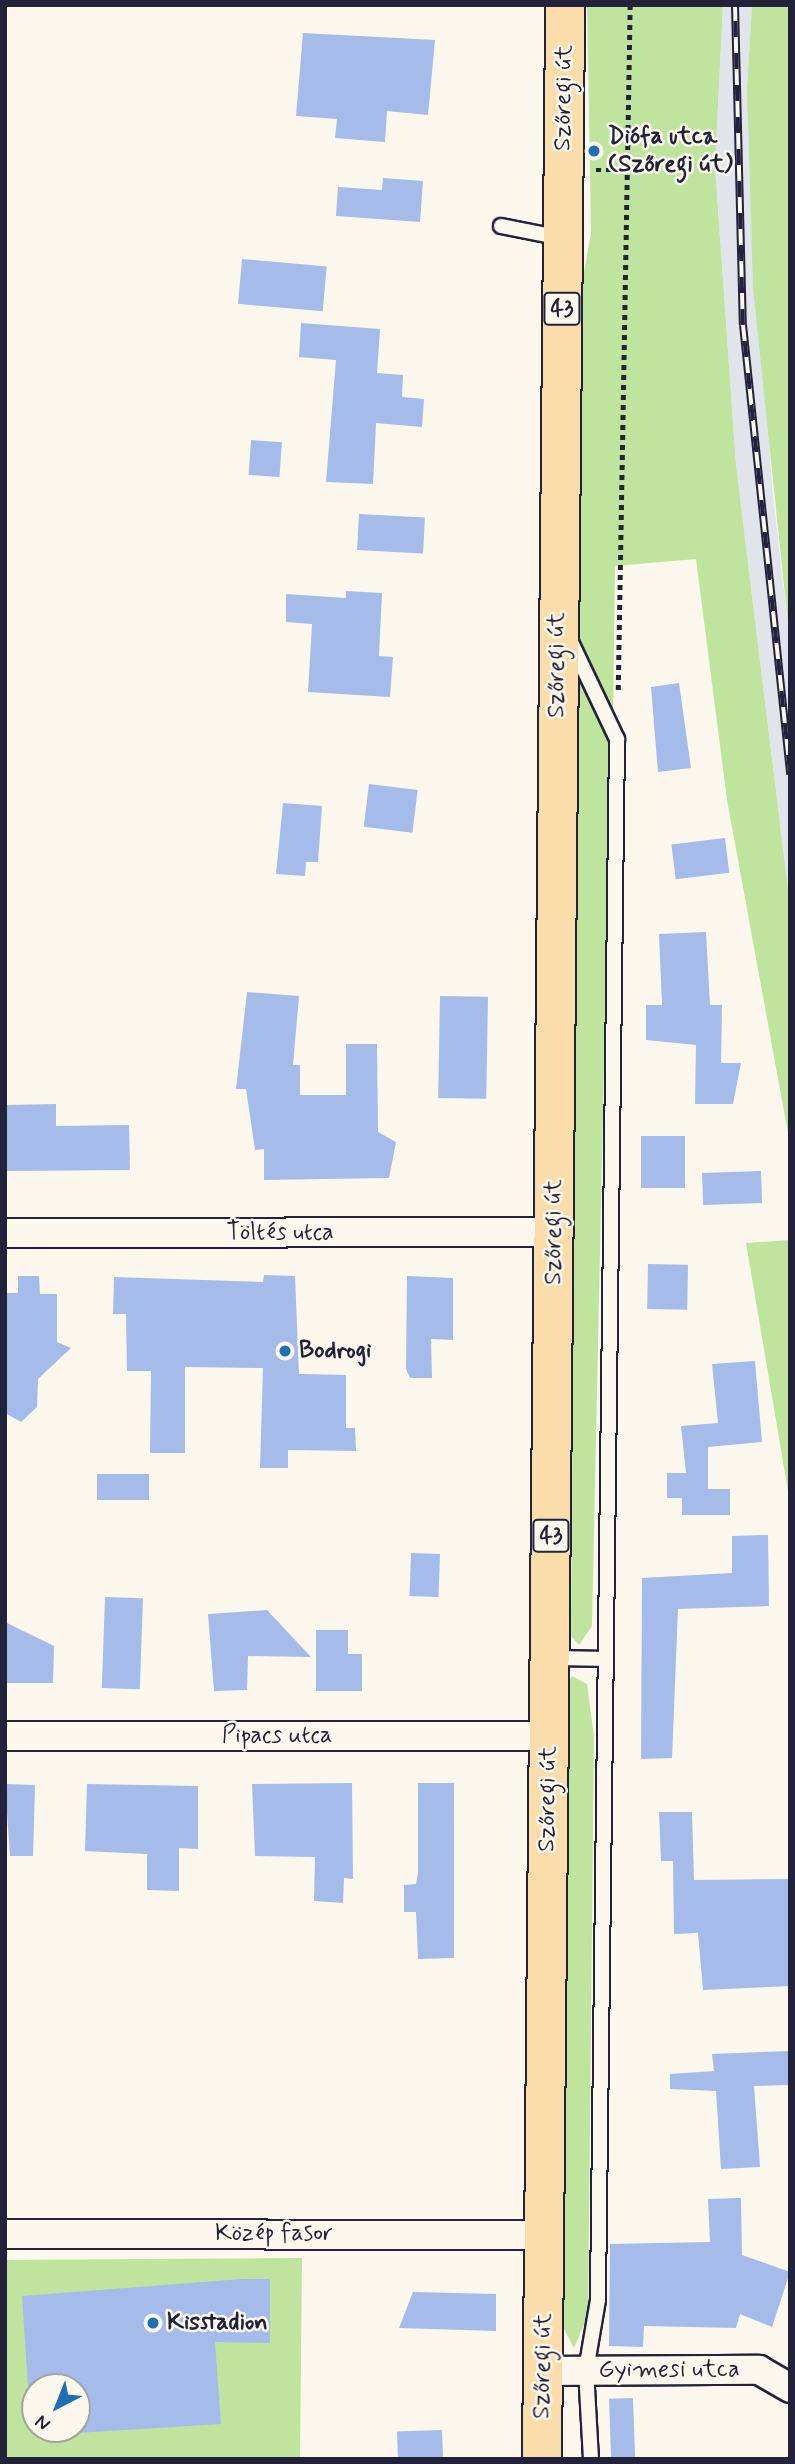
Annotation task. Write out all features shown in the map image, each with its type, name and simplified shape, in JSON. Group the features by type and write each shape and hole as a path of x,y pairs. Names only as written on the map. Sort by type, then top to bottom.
{"main road":[{"name":"Szőregi út","path":"542,2459 565,5"}],"street":[{"name":"Töltés utca","path":"5,1233 554,1233"},
{"name":"Pipacs utca","path":"5,1735 548,1737"},
{"name":"Közép fasor","path":"5,2234 544,2235"},
{"name":"Gyimesi utca","path":"543,2371 760,2370 790,2388"}],"lane":[{"path":"501,226 562,238"},
{"path":"558,613 617,739 601,1659 598,2300 586,2370 591,2459"},
{"path":"549,1658 601,1659"}],"path":[{"path":"617,739 630,5"},
{"path":"594,170 627,170"}],"shaded area":[{"path":"723,5 752,5 747,88 772,486 790,643 790,906 736,465 715,166"}],"green space":[{"path":"587,5 723,5 715,166 736,465 790,906 790,1144 727,800 696,559 615,566 613,711 579,645 583,278 591,233"},
{"path":"752,5 790,5 790,643 753,288 747,88"},
{"path":"583,682 610,740 610,781 592,1626 579,1645 571,1636 577,683"},
{"path":"790,1240 790,1503 746,1243"},
{"path":"572,1676 587,1684 594,1737 588,2315 574,2348 563,2327 566,1686"},
{"name":"Kisstadion","path":"302,2258 300,2459 5,2459 5,2260"}],"building":[{"path":"303,33 435,40 428,115 387,111 385,142 335,138 337,119 296,116"},
{"path":"383,178 423,181 420,222 336,216 338,187 382,190"},
{"path":"242,259 327,266 323,311 238,304"},
{"path":"301,323 380,329 377,373 403,375 402,397 424,399 422,427 376,423 373,484 326,482 336,360 299,357"},
{"path":"251,440 282,442 279,477 249,475"},
{"path":"359,514 425,517 423,553 357,550"},
{"path":"346,591 382,593 379,656 393,657 390,697 308,692 312,624 286,622 286,594 346,598"},
{"path":"679,683 691,768 658,772 651,687"},
{"path":"369,784 418,790 412,833 364,827"},
{"path":"283,803 322,806 318,862 306,862 305,876 276,874"},
{"path":"725,838 729,873 676,879 671,845"},
{"path":"706,932 710,1005 722,1005 721,1063 741,1063 733,1104 695,1104 696,1045 646,1040 646,1005 662,1005 659,934"},
{"path":"247,992 299,996 293,1065 300,1065 300,1095 346,1095 346,1044 377,1044 378,1132 396,1142 389,1178 264,1180 264,1149 255,1150 246,1089 236,1089"},
{"path":"440,996 488,997 486,1099 438,1098"},
{"path":"56,1104 56,1126 129,1125 130,1170 7,1171 6,1105"},
{"path":"641,1136 685,1136 685,1188 641,1188"},
{"path":"761,1171 762,1203 703,1205 702,1173"},
{"path":"648,1264 688,1265 687,1310 647,1309"},
{"path":"264,1275 295,1276 299,1374 346,1375 346,1428 355,1428 356,1451 288,1450 288,1468 260,1468 263,1368 185,1367 185,1453 150,1453 151,1371 127,1371 126,1314 113,1314 114,1277 263,1282"},
{"path":"18,1276 39,1276 40,1294 57,1294 57,1342 71,1348 38,1379 37,1407 21,1422 5,1413 5,1293 18,1293"},
{"path":"407,1276 453,1278 453,1340 431,1339 432,1378 410,1378 406,1369"},
{"path":"755,1361 762,1442 708,1447 708,1489 730,1489 730,1515 682,1515 682,1498 667,1498 667,1473 686,1473 681,1426 718,1423 712,1364"},
{"path":"97,1474 149,1474 149,1500 97,1500"},
{"path":"768,1535 769,1606 678,1609 672,1758 641,1759 642,1578 732,1573 732,1536"},
{"path":"411,1553 440,1554 438,1597 409,1596"},
{"path":"105,1597 143,1598 140,1689 102,1688"},
{"path":"267,1610 311,1657 248,1656 247,1690 214,1691 208,1614"},
{"path":"5,1622 54,1646 53,1683 5,1683"},
{"path":"316,1630 348,1630 348,1654 362,1654 362,1691 316,1691"},
{"path":"352,1783 353,1879 344,1878 343,1903 314,1901 315,1857 255,1856 252,1784"},
{"path":"418,1783 454,1783 454,1958 418,1959 416,1912 404,1912 404,1885 416,1884 418,1873"},
{"path":"5,1784 35,1785 33,1856 10,1856"},
{"path":"87,1784 198,1786 198,1849 179,1848 179,1891 147,1890 147,1854 85,1851"},
{"path":"659,1812 692,1812 694,1880 790,1879 790,1986 703,1990 698,1933 674,1934 673,1861 661,1861"},
{"path":"790,2051 790,2085 754,2086 760,2167 721,2169 716,2091 670,2089 670,2074 714,2071 712,2054"},
{"path":"741,2198 742,2255 790,2272 772,2327 740,2314 736,2328 644,2326 643,2347 609,2346 610,2244 710,2242 708,2199"},
{"path":"270,2279 270,2343 215,2342 221,2424 91,2432 91,2373 27,2373 22,2296"},
{"path":"413,2292 496,2294 496,2331 399,2328"},
{"path":"633,2398 635,2459 611,2459 609,2399"},
{"path":"442,2430 443,2459 398,2459 397,2432"}],"railway":[{"path":"735,5 743,325 790,775"}],"place":[{"name":"Diófa utca (Szőregi út)","path":"594,151"},
{"name":"Bodrogi","path":"285,1351"},
{"name":"Kisstadion","path":"153,2323"}]}
